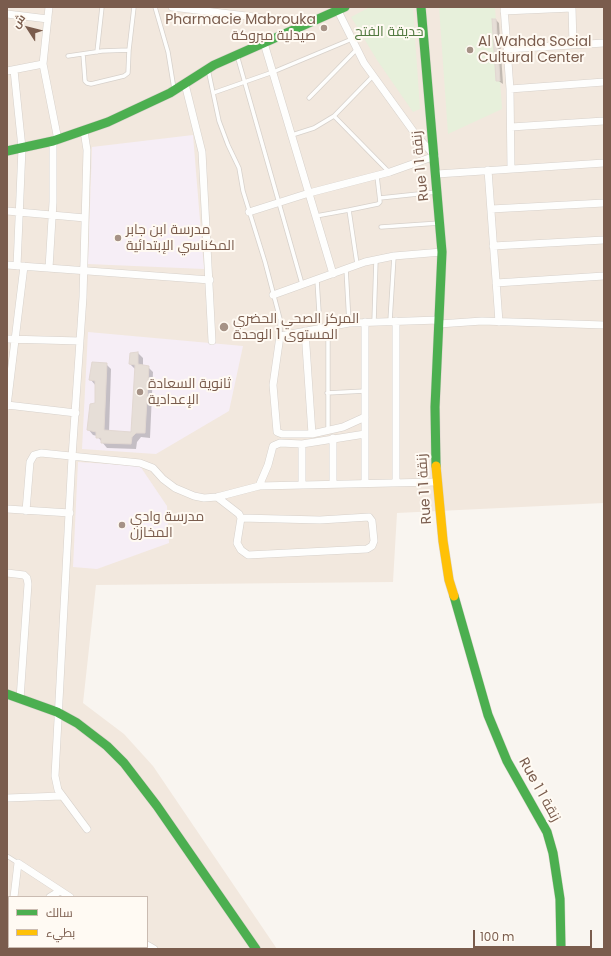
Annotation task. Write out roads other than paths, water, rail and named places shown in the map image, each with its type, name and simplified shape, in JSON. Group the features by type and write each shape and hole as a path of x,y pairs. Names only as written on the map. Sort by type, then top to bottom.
{"street":[{"path":"49,7 42,64 56,141 49,268"},
{"path":"172,7 279,20 302,19 308,24"},
{"name":"Rue 1 زنقة 1","path":"422,7 437,174 442,252 435,407 436,482 449,580 488,716 507,761 546,832 553,854 560,899 561,949"},
{"path":"511,169 510,89 504,9 572,8 573,45"},
{"path":"7,151 56,141 84,132 174,90 208,68 237,54 308,24 328,11 341,9 357,50 373,76 416,135 435,156 377,176 309,193 249,212"},
{"path":"7,14 48,18"},
{"path":"264,43 333,274"},
{"path":"507,50 604,43"},
{"path":"42,64 10,70 22,148 20,266 16,339 7,405 76,413"},
{"path":"510,89 604,82"},
{"path":"185,84 202,152 210,280 212,341"},
{"path":"511,126 604,121"},
{"path":"84,132 87,150 84,270 57,712 55,776 56,784 62,796 87,829"},
{"path":"437,174 604,163"},
{"path":"488,170 499,322"},
{"path":"491,209 604,203"},
{"path":"7,211 85,218"},
{"path":"494,246 604,240"},
{"path":"273,295 357,264 394,256 442,252"},
{"path":"7,265 210,280"},
{"path":"496,283 604,276"},
{"path":"365,322 365,483"},
{"path":"365,417 343,426 312,434 282,434 277,432 273,385 280,336 349,323 365,322 499,322 604,325"},
{"path":"393,322 396,482"},
{"path":"305,331 312,434"},
{"path":"7,339 80,340"},
{"path":"259,486 268,465 273,446 280,443 302,444 364,434"},
{"path":"333,438 333,484"},
{"path":"302,444 302,485"},
{"path":"26,511 30,462 34,455 41,453 140,463 153,468 163,479 175,488 204,498 217,497 259,486 436,482"},
{"path":"217,497 239,514 241,518 237,543 241,550 248,555 367,549 372,546 374,541 372,521 369,517 312,520 241,518"},
{"path":"7,509 70,513"},
{"path":"7,574 24,575 27,578 28,584 20,698"},
{"path":"7,694 57,712 78,723 124,763 153,800 256,949"},
{"path":"7,798 62,796"},
{"path":"14,896 18,863 68,896"},
{"path":"52,896 60,891"}],"lane":[{"path":"97,52 102,7"},
{"path":"83,54 85,81 91,84 124,76 128,73 134,7"},
{"path":"155,7 168,52 174,90"},
{"path":"213,93 273,72 352,39"},
{"path":"68,56 129,50"},
{"path":"309,98 357,50"},
{"path":"237,54 302,284"},
{"path":"208,68 225,138 239,168 249,212 280,319 280,336"},
{"path":"292,135 314,128 334,116 373,76"},
{"path":"334,116 390,172"},
{"path":"316,216 378,204 380,198 377,176"},
{"path":"380,198 438,192"},
{"path":"349,210 357,264"},
{"path":"381,227 440,223"},
{"path":"393,322 394,256"},
{"path":"374,322 376,260"},
{"path":"346,268 349,323"},
{"path":"317,279 320,328"},
{"path":"328,328 328,430"},
{"path":"327,393 365,391"},
{"path":"7,856 18,863"}],"place":[{"name":"Pharmacie Mabrouka صيدلية مبروكة","path":"324,28"},
{"name":"Al Wahda Social Cultural Center","path":"470,50"},
{"name":"مدرسة ابن جابر المكناسي الإبتدائية","path":"118,238"},
{"name":"المركز الصحي الحضري المستوى 1 الوحدة","path":"224,327"},
{"name":"ثانوية السعادة الإعدادية","path":"140,392"},
{"name":"مدرسة وادي المخازن","path":"122,525"}],"park label":[{"name":"حديقة الفتح","path":"389,32"}]}
